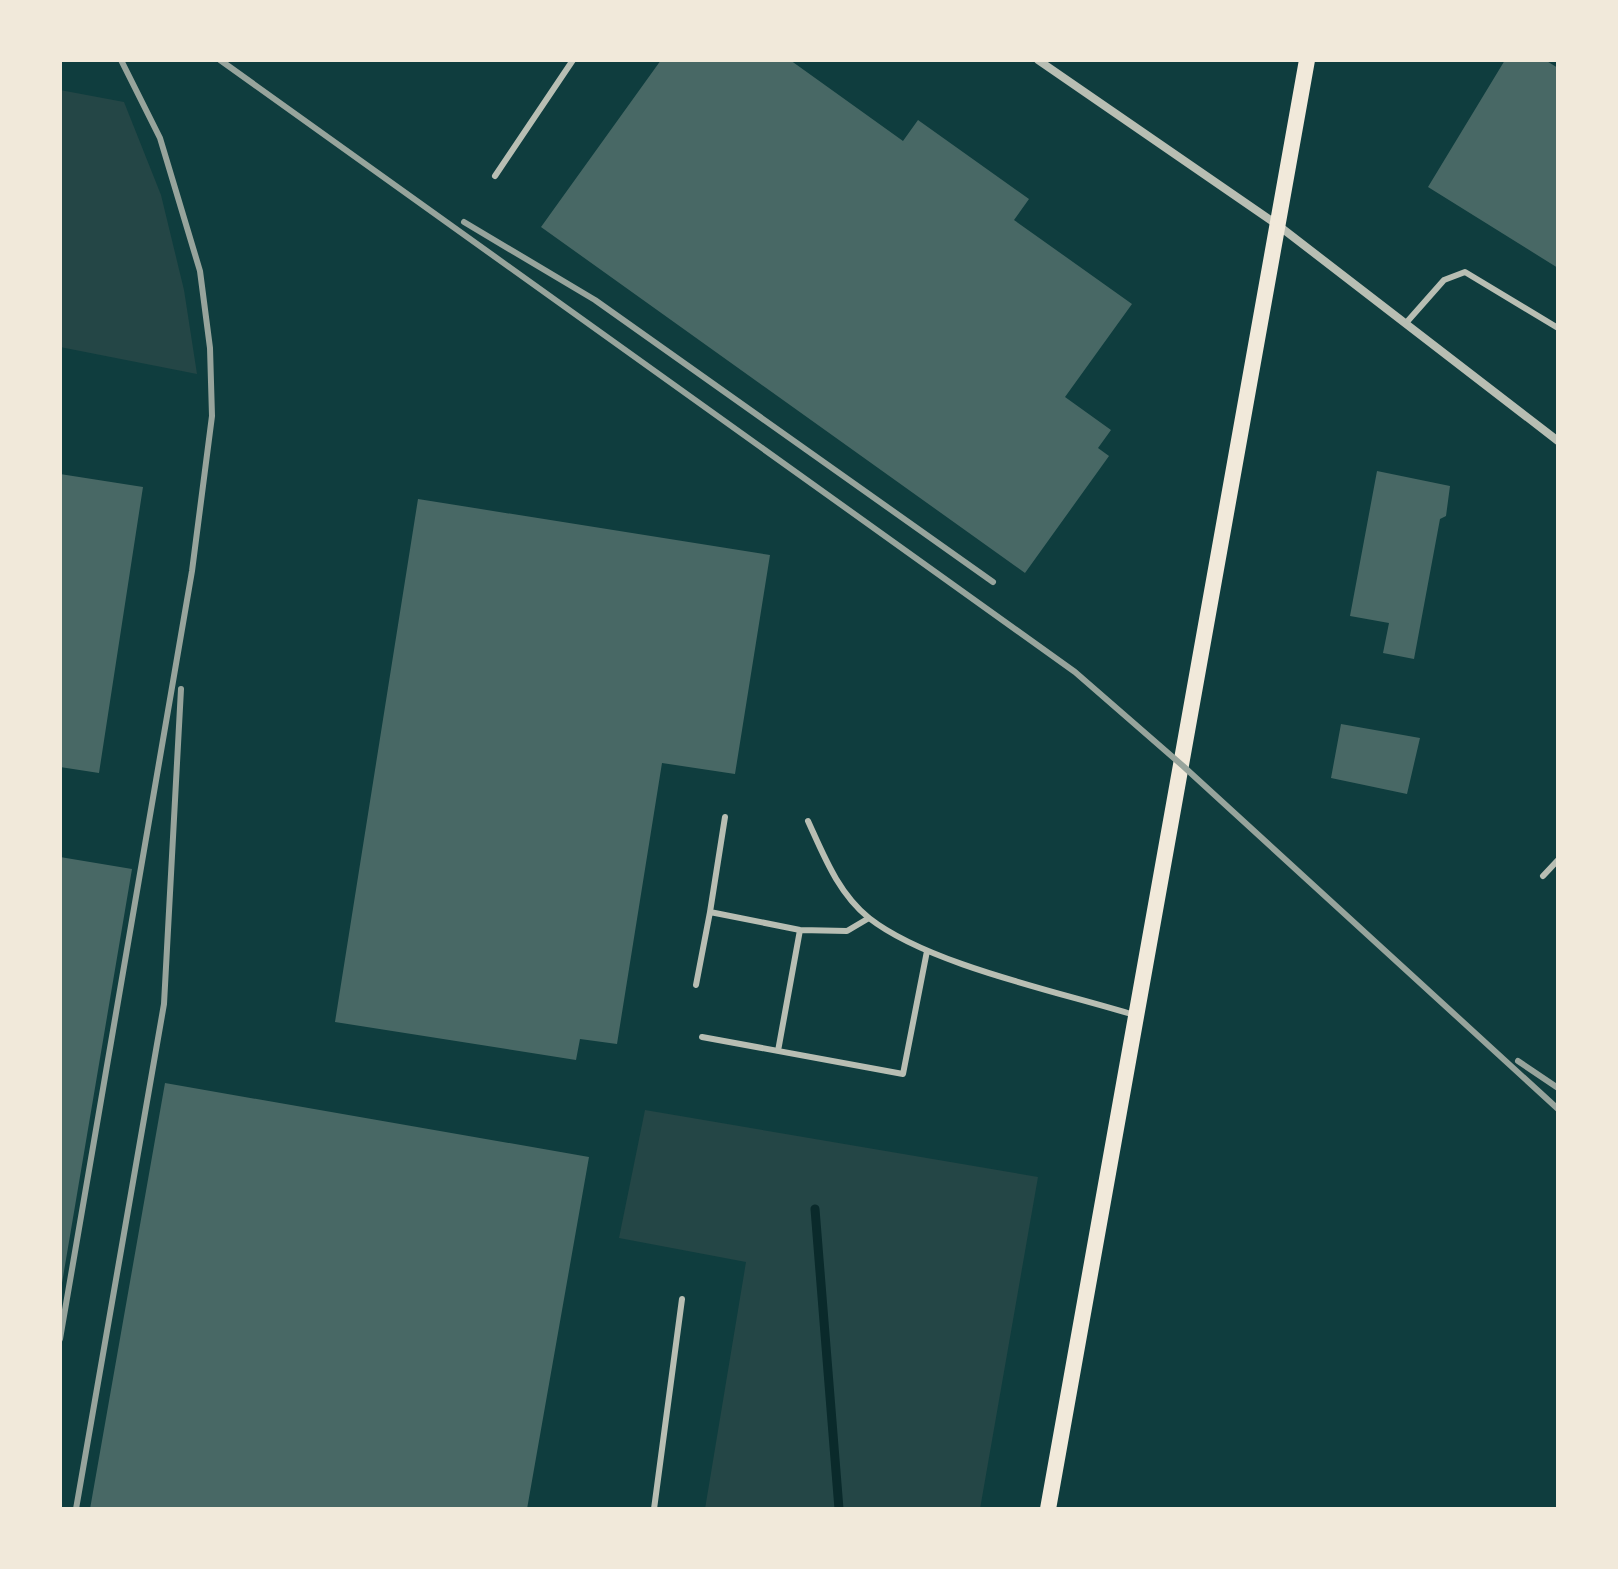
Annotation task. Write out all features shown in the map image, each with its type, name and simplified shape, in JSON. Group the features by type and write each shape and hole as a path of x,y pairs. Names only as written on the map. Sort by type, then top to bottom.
{"main road":[{"path":"1048,1509 1307,60"}],"street":[{"path":"1038,60 1279,226 1558,441"}],"lane":[{"path":"495,176 573,60"},
{"path":"1406,323 1444,280 1465,272 1558,328"},
{"path":"696,985 725,817"},
{"path":"808,821 834,879 869,918 927,951 1138,1016"},
{"path":"1543,876 1558,860"},
{"path":"710,912 800,930 847,931 869,918"},
{"path":"778,1051 800,930"},
{"path":"702,1037 903,1074 927,951"},
{"path":"654,1509 682,1299"}],"shaded area":[{"path":"60,90 124,102 161,195 184,290 197,374 60,347"},
{"path":"645,1110 1038,1177 980,1509 705,1509 746,1262 619,1238"}],"building":[{"path":"661,60 790,60 903,141 918,120 1029,199 1014,220 1132,304 1065,397 1111,430 1098,448 1109,456 1025,573 541,227"},
{"path":"1505,60 1545,60 1558,68 1558,268 1428,187"},
{"path":"1377,471 1450,486 1446,516 1440,519 1414,659 1383,653 1389,623 1350,616"},
{"path":"60,474 143,487 99,773 60,767"},
{"path":"418,499 770,555 735,774 662,763 617,1044 580,1039 576,1060 335,1022"},
{"path":"1341,724 1420,738 1407,794 1331,778"},
{"path":"60,857 132,869 62,1283 60,1282"},
{"path":"165,1083 589,1157 527,1509 90,1509"}],"waterway":[{"path":"815,1209 839,1509"}],"railway":[{"path":"60,1339 192,571 212,416 210,348 200,271 160,138 121,60"},
{"path":"220,60 1075,672 1183,766 1558,1109"},
{"path":"464,222 595,300 993,582"},
{"path":"76,1509 164,1004 181,689"},
{"path":"1518,1061 1558,1088"}]}
